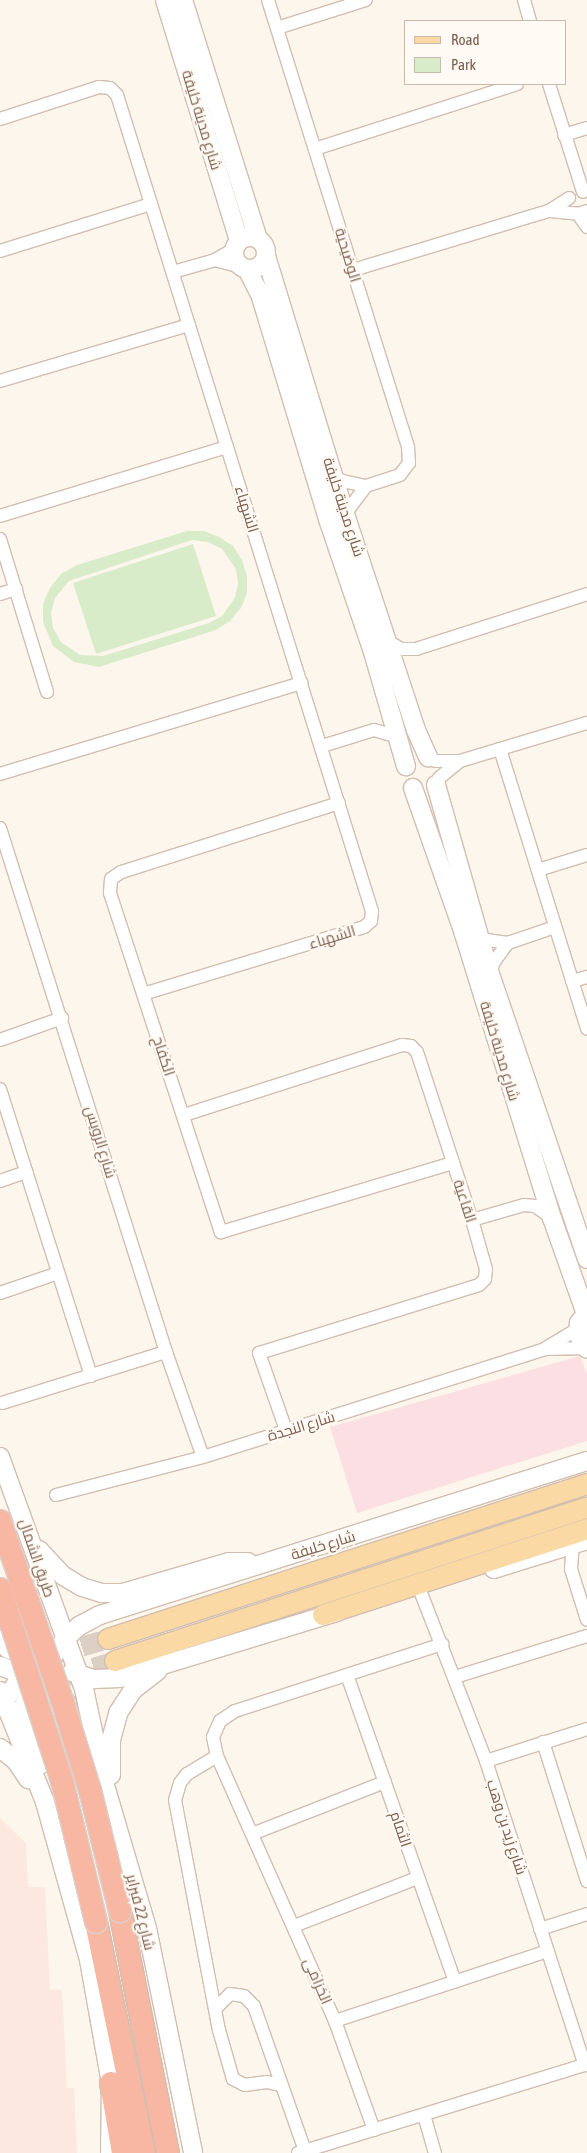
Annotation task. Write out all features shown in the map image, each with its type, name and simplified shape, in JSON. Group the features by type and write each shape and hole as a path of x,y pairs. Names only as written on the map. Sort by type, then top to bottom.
{"highway":[{"name":"شارع 22 فبراير","path":"0,1521 63,1704 90,1790 120,1911 168,2153"},
{"path":"0,1589 62,1781 96,1922 144,2153"},
{"path":"111,2083 123,2153"}],"main road":[{"name":"شارع خليفة","path":"108,1639 587,1484"},
{"path":"115,1661 587,1508"},
{"path":"323,1615 587,1529"}],"street":[{"name":"شارع مدينة خليفة","path":"165,0 237,245"},
{"name":"الوضيحية","path":"268,0 408,448 409,464 400,475 366,486"},
{"path":"276,28 366,0"},
{"path":"524,0 530,20"},
{"name":"شارع مدينة خليفة","path":"187,3 258,239"},
{"path":"314,149 514,85"},
{"path":"549,85 574,171 577,195 568,206 580,212 587,227"},
{"name":"الشهباء","path":"0,119 99,87 110,88 117,95 372,911 371,921 364,927 144,994"},
{"path":"564,135 587,128"},
{"path":"353,270 549,211 577,195"},
{"path":"0,251 151,204"},
{"path":"549,211 580,212"},
{"path":"173,272 215,260 248,237 258,239 265,246 266,256 257,267 245,268 215,260"},
{"path":"237,245 235,260 245,268"},
{"name":"شارع مدينة خليفة","path":"266,256 345,514 416,730 431,759"},
{"name":"شارع مدينة خليفة","path":"245,268 260,297 389,706 406,766"},
{"path":"0,381 189,325"},
{"path":"0,516 227,447"},
{"path":"332,474 348,483 366,486 345,514"},
{"path":"0,539 47,692"},
{"path":"0,594 16,589"},
{"path":"388,641 401,648 416,649 587,594"},
{"path":"398,672 402,663 416,649"},
{"path":"0,774 302,683"},
{"path":"366,731 389,706"},
{"path":"460,761 425,790 413,788 406,781 406,766 415,757 460,761 587,722"},
{"path":"322,746 366,731 382,730 398,736"},
{"path":"500,749 587,1029"},
{"path":"431,759 440,769 437,782"},
{"name":"شارع مدينة خليفة","path":"437,782 490,974 587,1259"},
{"name":"شارع مدينة خليفة","path":"413,788 464,934 584,1319 586,1348"},
{"name":"الكفاح","path":"339,803 121,872 111,878 110,893 221,1232 453,1163"},
{"name":"شارع الرويس","path":"0,828 62,1018 166,1352 203,1457"},
{"path":"538,870 587,855"},
{"path":"480,939 508,943 555,928"},
{"path":"490,974 494,962 508,943"},
{"path":"572,981 587,977"},
{"path":"0,1040 62,1018"},
{"name":"القاعية","path":"184,1115 402,1045 412,1046 417,1052 472,1220 486,1269 485,1278 479,1285 259,1352 286,1430"},
{"path":"0,1089 91,1376"},
{"path":"0,1181 26,1172"},
{"path":"524,1205 538,1188 540,1178"},
{"path":"472,1220 524,1205 545,1211 552,1218"},
{"path":"0,1293 58,1273"},
{"name":"شارع النجدة","path":"544,1349 584,1319"},
{"name":"شارع النجدة","path":"56,1495 203,1457 544,1349 586,1348"},
{"path":"2,1403 166,1352"},
{"name":"طريق الشمال","path":"0,1457 54,1608 40,1660 30,1677 1,1700"},
{"name":"شارع خليفة","path":"65,1638 79,1626 100,1615 587,1461"},
{"path":"31,1540 62,1575 82,1587 102,1593 123,1593 229,1562 268,1562"},
{"path":"0,1640 8,1649 79,1675 94,1679 120,1678 323,1615 421,1593 580,1542"},
{"path":"571,1569 580,1542"},
{"path":"550,1552 562,1558 571,1569 587,1620"},
{"name":"شارع زيد بن وهب","path":"421,1593 486,1761 586,2064"},
{"path":"0,1630 30,1629 54,1608"},
{"name":"شارع 22 فبراير","path":"54,1608 79,1675 104,1782 147,1928 193,2153"},
{"path":"455,1677 587,1636"},
{"path":"40,1660 65,1638"},
{"path":"347,1675 442,1644"},
{"path":"112,1806 111,1740 118,1712 143,1681 175,1661"},
{"path":"0,1666 67,1692 88,1708"},
{"name":"الخزامى","path":"347,1675 235,1711 224,1717 214,1732 213,1742 217,1756 335,2022 374,2130"},
{"name":"الثمام","path":"347,1675 455,1982"},
{"path":"14,1724 30,1677"},
{"path":"104,1782 89,1757 67,1702 58,1695 41,1695 32,1702 28,1713 45,1802 89,1960 111,2083 110,2153"},
{"path":"1,1700 14,1724 45,1802"},
{"path":"486,1761 587,1729"},
{"path":"543,1742 587,1881"},
{"path":"0,1748 26,1775 51,1826"},
{"path":"217,1756 187,1774 180,1783 175,1800 215,2009 227,2067 233,2079 245,2085 267,2082 280,2085"},
{"path":"252,1834 385,1782"},
{"path":"294,1926 417,1878"},
{"path":"540,1929 587,1914"},
{"path":"335,2022 548,1951"},
{"path":"215,2009 218,2002 230,1994 244,1996 250,2000 301,2152 586,2064"},
{"path":"424,2115 435,2153"}],"shaded area":[{"path":"580,1356 587,1374 587,1441 357,1513 330,1427"},
{"path":"0,1818 26,1843 28,1887 45,1887 50,1990 62,1990 67,2088 74,2088 77,2153 0,2153"}],"green space":[{"path":"187,531 204,531 219,537 233,546 242,560 247,576 247,593 241,608 230,621 216,630 99,667 74,662 53,646 43,622 43,604 50,588 61,574 77,565","holes":["192,540 208,542 222,549 236,569 238,584 235,598 222,616 209,623 103,656 80,655 61,642 53,628 51,613 55,598 69,581"]},
{"path":"193,544 216,616 96,654 73,583"}],"tunnel":[{"path":"53,1655 108,1639"},
{"path":"65,1677 115,1661"}]}
